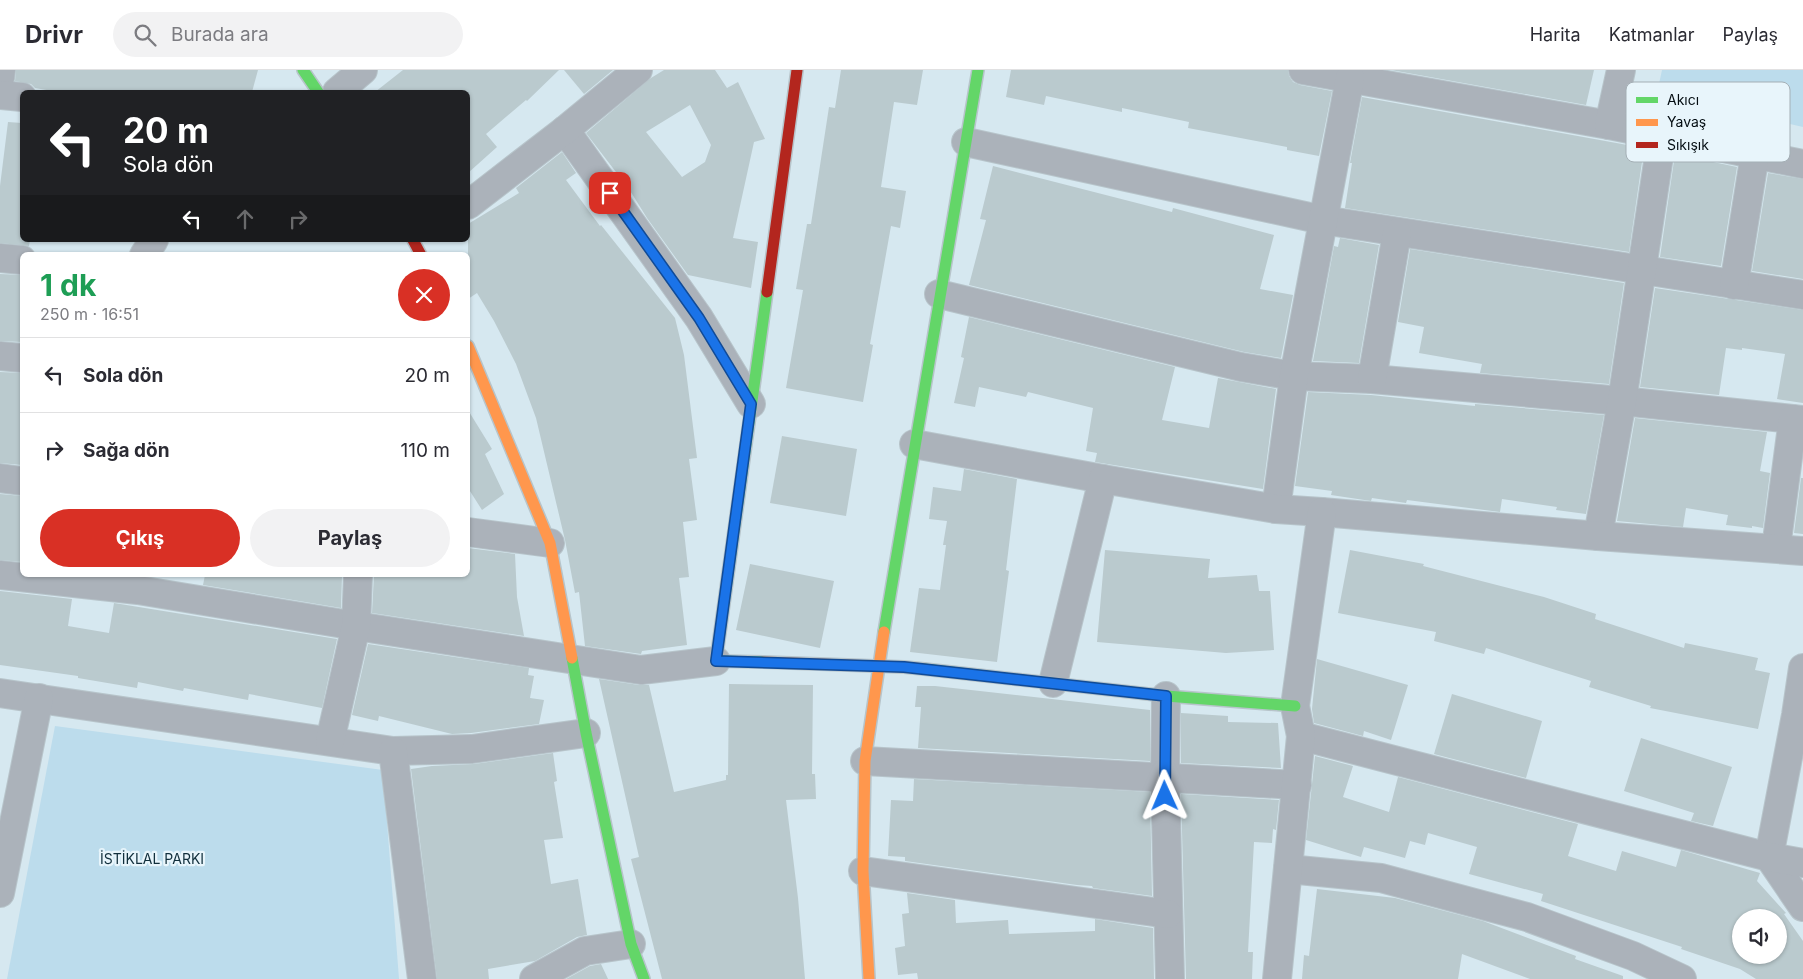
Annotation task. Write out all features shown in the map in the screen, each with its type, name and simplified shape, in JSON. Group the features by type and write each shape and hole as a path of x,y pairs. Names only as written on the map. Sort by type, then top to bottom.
{"street":[{"path":"0,78 1,70"},
{"path":"303,70 317,90"},
{"path":"339,90 363,70"},
{"path":"470,203 565,130 638,70"},
{"path":"716,661 796,70"},
{"path":"869,979 863,871 865,761 878,667 914,444 978,70"},
{"path":"1303,70 1626,129"},
{"path":"1609,125 1621,70"},
{"path":"1276,509 1294,376 1350,78"},
{"path":"0,95 20,97"},
{"path":"565,130 699,318 751,404"},
{"path":"966,142 1323,220 1803,295"},
{"path":"1790,161 1803,164"},
{"path":"1598,536 1622,401 1658,162"},
{"path":"1734,285 1754,162"},
{"path":"1372,379 1397,233"},
{"path":"0,258 20,260"},
{"path":"939,294 1241,368 1294,376 1372,379 1798,419 1776,548"},
{"path":"470,351 550,543 586,733 631,944 644,979"},
{"path":"0,356 20,358"},
{"path":"914,444 1103,480 1276,509 1803,551"},
{"path":"0,478 20,481"},
{"path":"1053,683 1103,480"},
{"path":"1277,979 1301,736 1295,706 1322,512"},
{"path":"470,532 550,543"},
{"path":"0,575 138,590 642,670 716,661 904,667 1166,696 1295,706"},
{"path":"330,741 356,626 358,577"},
{"path":"1803,668 1799,716 1769,857 1803,907"},
{"path":"0,692 393,750 472,749 586,733"},
{"path":"1166,696 1165,776 1170,979"},
{"path":"0,893 39,698"},
{"path":"1301,736 1769,857 1803,863"},
{"path":"393,750 422,979"},
{"path":"865,761 1296,784"},
{"path":"1288,869 1381,878 1527,917 1633,956 1682,979"},
{"path":"863,871 1168,914"},
{"path":"534,979 585,952 631,944"}],"green space":[{"path":"1662,70 1803,70 1803,127 1790,124 1790,82 1659,82"},
{"name":"İSTİKLAL PARKI","path":"55,726 383,770 399,979 7,979"}],"building":[{"path":"16,70 258,70 253,90 46,90 35,88 31,84 15,81"},
{"path":"403,70 559,70 527,101 486,134 497,147 470,171 470,90 378,90"},
{"path":"564,70 613,70 584,94"},
{"path":"664,70 715,70 727,88 738,82 765,139 754,142 733,238 758,242 751,288 688,275 647,218 629,189 586,133 651,78","holes":["690,105 711,145 705,162 682,177 646,132"]},
{"path":"841,70 923,70 917,105 894,102 881,187 906,191 900,228 891,226 870,344 873,345 863,402 786,388 803,290 796,289 807,224 811,224 829,107 835,108"},
{"path":"1011,70 1288,70 1293,82 1332,91 1319,156 1287,150 1287,147 1188,128 1189,122 1122,108 1122,112 1046,96 1044,105 1006,97"},
{"path":"1391,70 1594,70 1586,105"},
{"path":"1362,97 1626,145 1626,162 1642,162 1629,252 1345,208 1352,163 1350,163"},
{"path":"8,122 20,123 20,242 30,242 29,246 0,243 0,186"},
{"path":"562,152 576,173 566,180 600,226 675,318 684,355 697,458 689,459 697,520 683,522 689,577 679,578 687,645 642,651 641,654 585,646 579,592 575,593 565,540 536,418 516,364 494,321 477,293 470,298 470,252 468,252 468,242 470,242 470,223 519,193 516,188"},
{"path":"1674,162 1713,162 1737,167 1721,266 1660,257"},
{"path":"993,166 1172,212 1173,208 1274,235 1260,289 1293,295 1281,358 1244,352 969,285 986,220 980,219"},
{"path":"1768,173 1803,179 1803,279 1752,271"},
{"path":"1340,238 1379,245 1359,363 1313,361 1334,246 1338,247"},
{"path":"1410,249 1624,283 1609,384 1480,373 1482,364 1419,353 1424,327 1398,322"},
{"path":"0,274 20,275 20,342 0,341"},
{"path":"1655,288 1803,310 1803,403 1777,399 1785,354 1742,348 1742,350 1726,348 1719,395 1640,387"},
{"path":"969,317 1175,367 1162,420 1209,428 1218,378 1276,389 1263,489 1095,462 1097,453 1086,451 1093,408 1028,392 1026,397 979,387 975,407 954,403 964,358 961,357"},
{"path":"0,372 20,373 20,465 0,463"},
{"path":"1308,392 1371,395 1475,406 1475,404 1604,415 1586,514 1556,510 1557,507 1502,499 1500,512 1407,500 1406,503 1372,498 1371,501 1331,495 1332,491 1295,486"},
{"path":"470,413 492,449 485,454 504,494 482,510 470,491"},
{"path":"1635,418 1767,432 1760,471 1770,473 1763,528 1726,525 1728,515 1686,508 1683,527 1617,521"},
{"path":"782,436 857,449 846,516 770,503"},
{"path":"964,469 1017,479 1006,570 1009,571 997,662 910,652 919,588 940,590 946,545 943,545 947,521 929,519 933,487 961,491"},
{"path":"1801,478 1803,478 1803,534 1794,533"},
{"path":"0,494 20,496 20,562 0,560"},
{"path":"470,548 515,554 517,597 524,636 372,613 374,577 470,577"},
{"path":"1105,550 1210,559 1208,578 1257,575 1259,591 1270,591 1274,650 1226,653 1097,642"},
{"path":"1350,550 1424,564 1423,566 1544,597 1596,614 1595,619 1684,648 1685,643 1758,658 1755,670 1770,673 1758,729 1650,708 1651,706 1589,687 1591,681 1486,648 1484,654 1434,641 1436,632 1338,613"},
{"path":"750,564 834,581 820,648 736,630"},
{"path":"205,577 342,577 341,608 203,585"},
{"path":"0,591 72,599 68,626 109,633 114,603 337,639 322,708 249,694 248,700 184,688 183,691 138,682 137,688 78,678 78,676 0,665"},
{"path":"368,644 529,668 528,675 534,676 530,698 544,700 539,724 452,734 379,716 378,721 352,715"},
{"path":"1317,659 1408,685 1391,740 1364,731 1363,736 1314,723 1312,709"},
{"path":"599,679 649,685 674,792 726,780 726,775 728,775 729,684 813,685 812,774 815,774 816,799 786,800 798,898 805,979 662,979 631,859 639,857"},
{"path":"917,686 935,686 1150,710 1150,761 918,748 921,707 915,707"},
{"path":"1452,694 1542,721 1526,778 1434,754"},
{"path":"1181,713 1228,716 1228,722 1278,723 1281,768 1181,763"},
{"path":"1641,738 1732,767 1713,826 1691,821 1694,813 1624,791"},
{"path":"553,753 557,781 554,782 563,838 544,840 551,884 578,879 587,935 577,937 535,961 488,969 489,979 437,979 411,769 474,764"},
{"path":"1315,756 1353,766 1343,797 1389,812 1398,777 1578,824 1568,856 1616,871 1622,851 1676,867 1681,850 1760,873 1757,881 1782,909 1732,909 1732,964 1787,964 1787,918 1803,941 1803,979 1756,979 1740,969 1681,949 1682,947 1541,901 1543,894 1469,874 1477,847 1428,833 1425,845 1410,841 1405,858 1364,847 1361,857 1306,840"},
{"path":"914,779 1150,792 1152,896 905,861 905,857 888,856 891,800 913,801"},
{"path":"1181,794 1279,800 1276,830 1273,829 1272,843 1254,842 1248,952 1253,952 1252,979 1186,979"},
{"path":"1317,889 1395,898 1483,921 1576,956 1575,959 1623,976 1623,979 1530,979 1462,954 1458,979 1302,979 1304,955 1309,956"},
{"path":"907,893 955,900 956,923 1008,920 1009,934 1095,931 1095,919 1153,928 1154,979 918,979 917,973 898,975 895,948 905,946 902,914 909,913"},
{"path":"601,964 608,979 566,979 590,966"}],"traffic: fast":[{"path":"303,70 317,90"},
{"path":"884,632 978,70"},
{"path":"763,662 716,661 767,292"},
{"path":"572,658 631,944 644,979"},
{"path":"924,669 1166,696 1295,706"}],"traffic: slow":[{"path":"470,351 550,543 572,658"},
{"path":"869,979 863,871 865,761 884,632"},
{"path":"763,662 924,669"}],"traffic: jam":[{"path":"767,292 797,70"},
{"path":"414,242 419,252"}],"route":[{"path":"610,193 699,318 751,404 716,661 904,667 1166,696 1165,796"}]}
